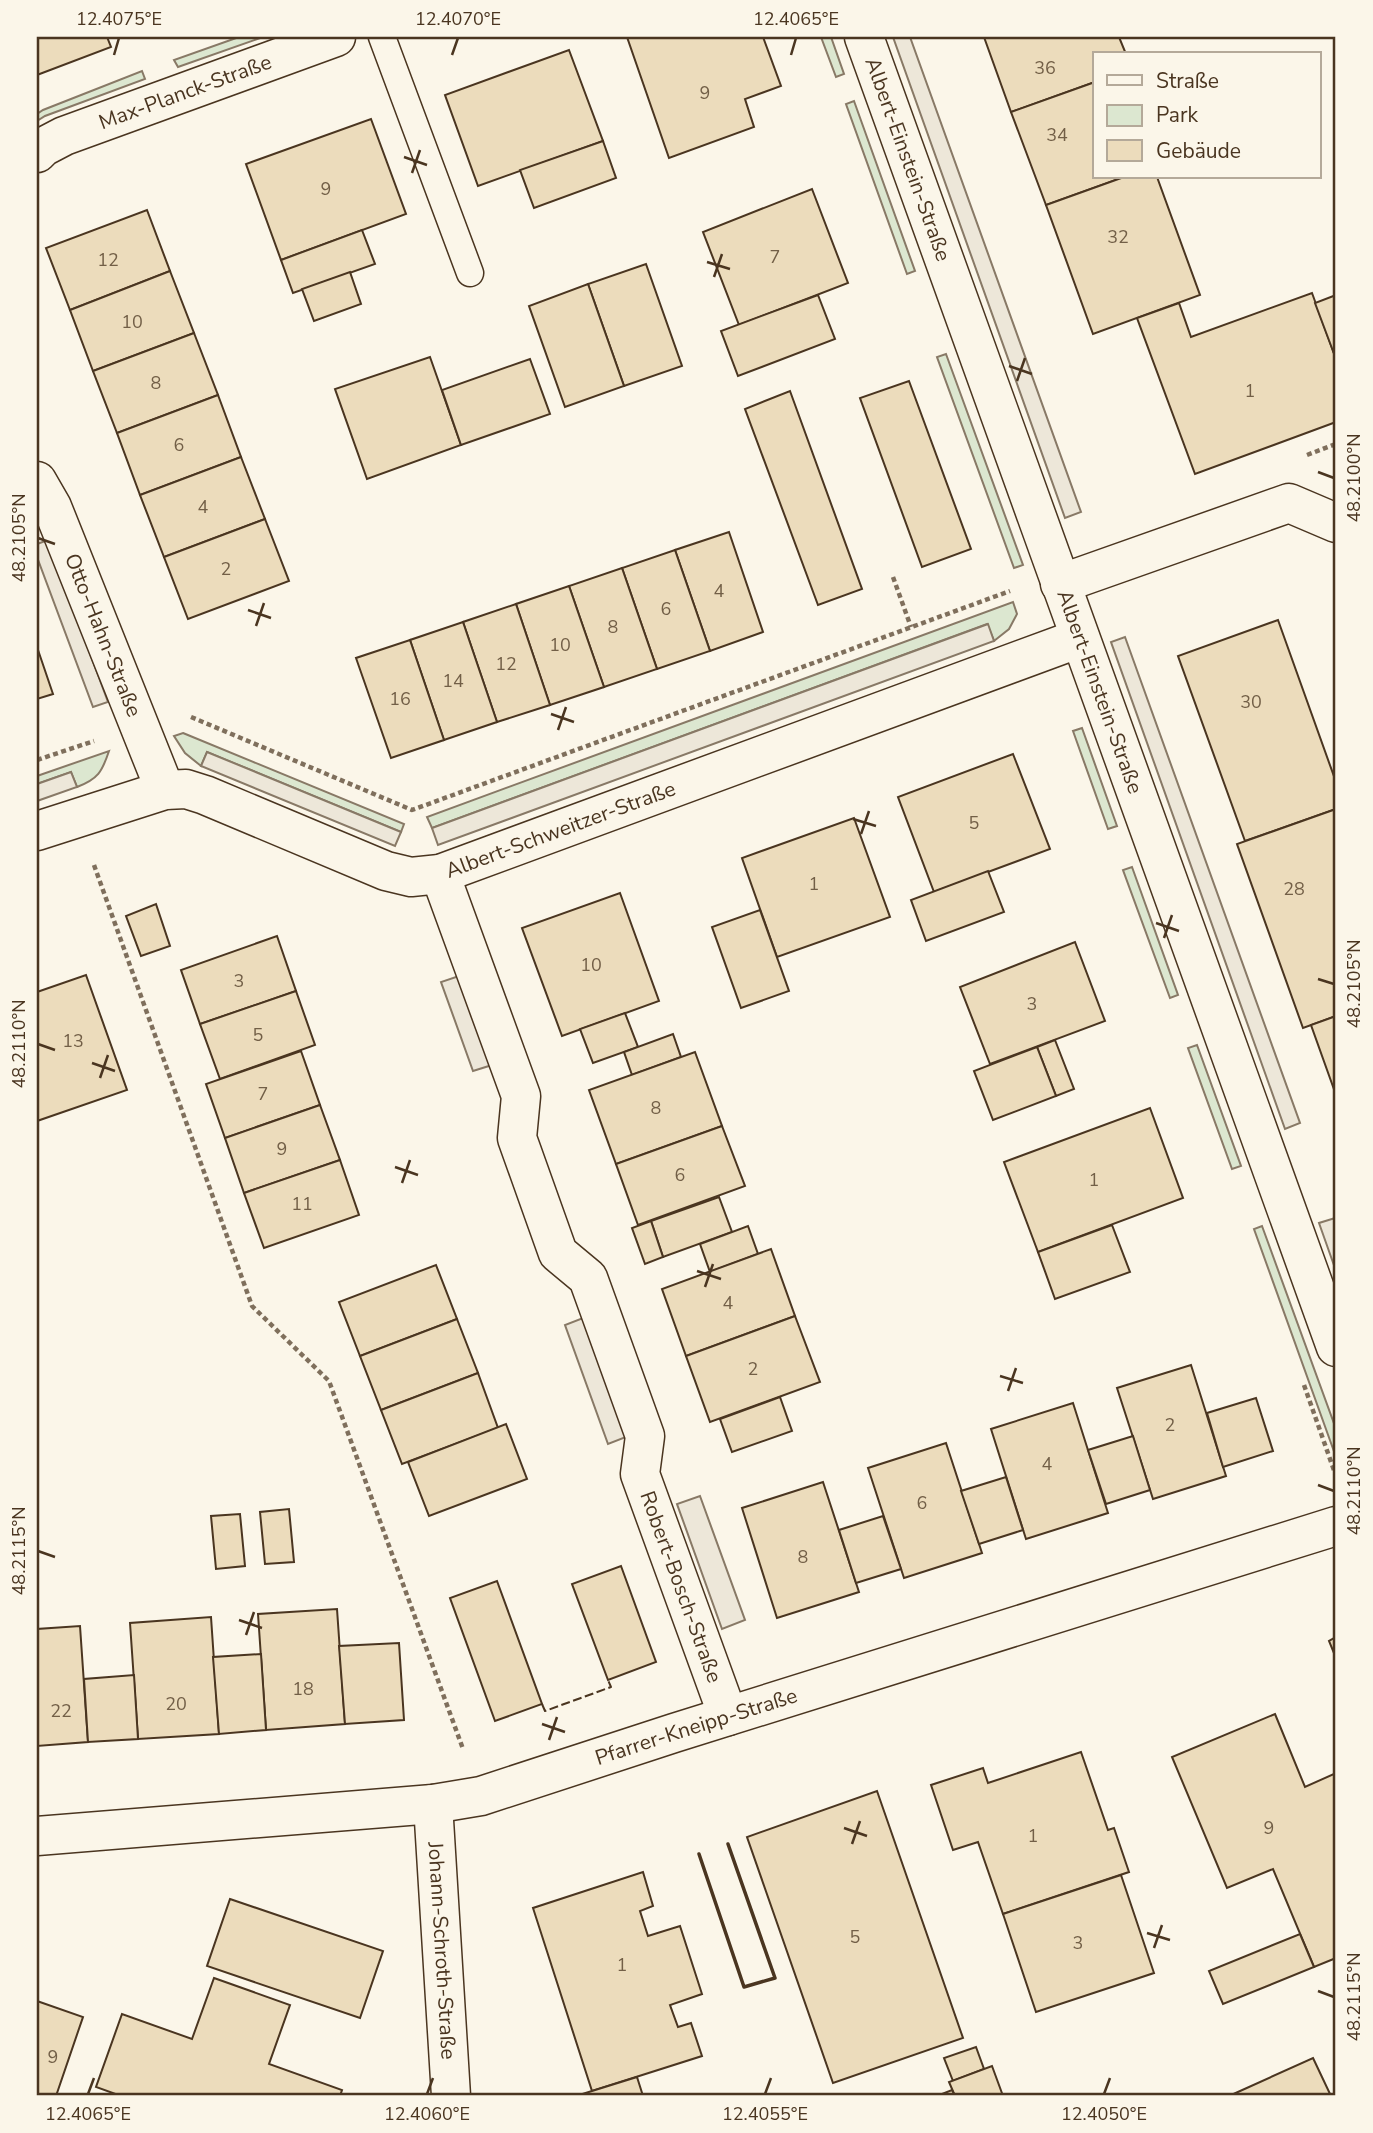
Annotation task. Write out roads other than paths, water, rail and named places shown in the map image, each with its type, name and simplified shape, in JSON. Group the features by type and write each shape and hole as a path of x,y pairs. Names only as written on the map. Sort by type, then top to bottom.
{"street":[{"name":"Max-Planck-Straße","path":"37,153 64,136 336,37"},
{"name":"Albert-Einstein-Straße","path":"864,37 1336,1347"},
{"name":"Otto-Hahn-Straße","path":"37,481 52,507 164,790"},
{"path":"1058,579 1289,503 1336,523"},
{"name":"Albert-Schweitzer-Straße","path":"37,831 164,790 186,789 386,872 411,877 440,874 1080,638"},
{"name":"Robert-Bosch-Straße","path":"440,874 522,1096 517,1138 558,1253 587,1278 645,1436 640,1474 728,1716"},
{"name":"Pfarrer-Kneipp-Straße","path":"37,1836 433,1804 481,1796 728,1716 1336,1527"},
{"name":"Johann-Schroth-Straße","path":"433,1804 452,2096"}],"lane":[{"path":"382,37 470,273"}]}
